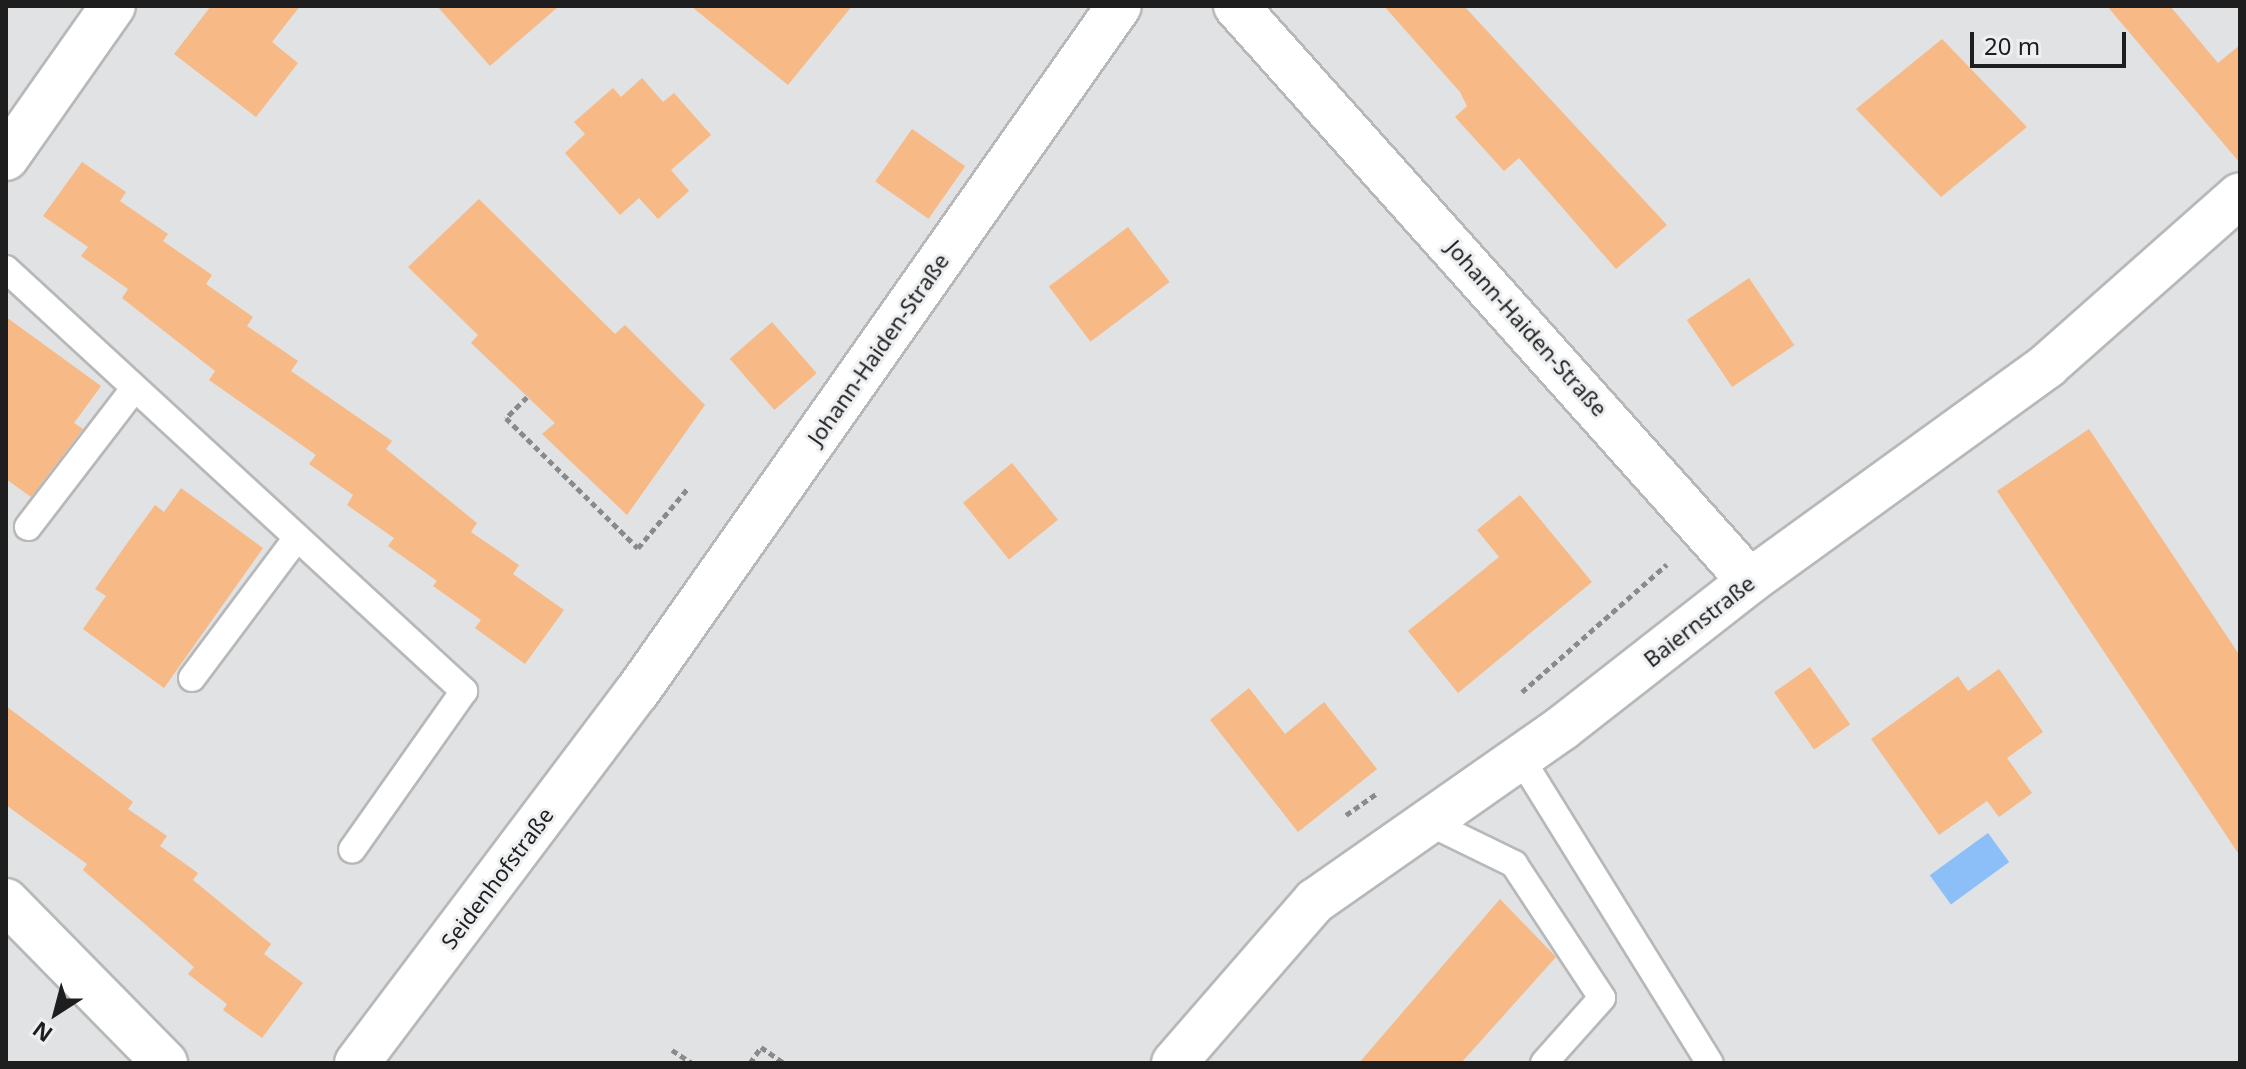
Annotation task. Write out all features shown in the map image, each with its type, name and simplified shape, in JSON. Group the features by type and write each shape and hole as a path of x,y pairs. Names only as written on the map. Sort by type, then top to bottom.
{"street":[{"path":"6,158 113,6"},
{"name":"Johann-Haiden-Straße","path":"637,692 1119,6"},
{"name":"Johann-Haiden-Straße","path":"1236,6 1750,581"},
{"name":"Baiernstraße","path":"1174,1063 1315,901 1520,757 1750,581 2048,365 2240,195"},
{"name":"Seidenhofstraße","path":"357,1063 637,692"},
{"path":"6,901 165,1063"}],"lane":[{"path":"6,269 133,390 464,691 352,850"},
{"path":"28,527 133,390"},
{"path":"192,678 296,539"},
{"path":"1520,757 1710,1063"},
{"path":"1428,822 1514,864 1602,998 1544,1063"}],"path":[{"path":"527,397 506,418 638,548 688,488"},
{"path":"750,1063 761,1047 784,1063"},
{"path":"672,1050 692,1063"}],"water":[{"path":"1988,833 2009,862 1951,904 1930,875"}],"building":[{"path":"211,6 300,6 272,42 298,63 256,117 174,54"},
{"path":"437,6 559,6 490,66"},
{"path":"691,6 852,6 788,85"},
{"path":"1384,6 1464,6 1667,225 1616,269 1519,158 1504,171 1455,117 1467,106 1460,92"},
{"path":"2107,6 2170,6 2218,63 2240,45 2240,163"},
{"path":"1942,39 2027,127 1941,197 1856,109"},
{"path":"642,78 663,102 674,93 711,135 671,170 689,191 658,219 639,198 620,215 565,153 585,134 574,122 613,88 621,97"},
{"path":"912,129 965,166 929,219 875,181"},
{"path":"82,162 126,192 120,201 168,234 163,241 212,275 206,284 253,317 247,326 298,361 291,371 392,441 386,449 477,523 471,532 519,565 513,574 564,610 525,664 475,628 481,620 433,586 437,581 388,546 394,538 347,505 353,495 309,464 316,455 209,380 215,371 122,298 128,289 81,256 88,247 43,216"},
{"path":"479,199 615,334 625,325 705,405 627,515 542,434 555,423 471,343 478,335 408,267"},
{"path":"1128,227 1170,282 1090,342 1049,287"},
{"path":"1749,278 1794,345 1732,387 1687,320"},
{"path":"6,317 101,386 74,423 83,429 31,497 6,479"},
{"path":"772,322 817,373 774,410 730,359"},
{"path":"2089,429 2240,656 2240,856 1997,491"},
{"path":"1012,463 1058,520 1009,559 963,503"},
{"path":"181,488 263,548 164,688 83,629 106,596 95,589 155,505 164,512"},
{"path":"1520,495 1592,582 1458,693 1408,631 1499,557 1477,530"},
{"path":"1810,667 1850,724 1814,750 1774,692"},
{"path":"1999,669 2043,732 2007,758 2032,793 1999,817 1987,801 1939,835 1871,739 1958,676 1968,691"},
{"path":"1249,688 1285,734 1324,702 1377,769 1298,832 1210,720"},
{"path":"6,706 133,802 128,809 167,836 160,846 198,873 193,880 271,944 264,954 303,983 262,1038 223,1010 227,1004 188,974 194,967 83,870 87,864 6,805"},
{"path":"1500,899 1556,957 1461,1063 1359,1063"}]}
